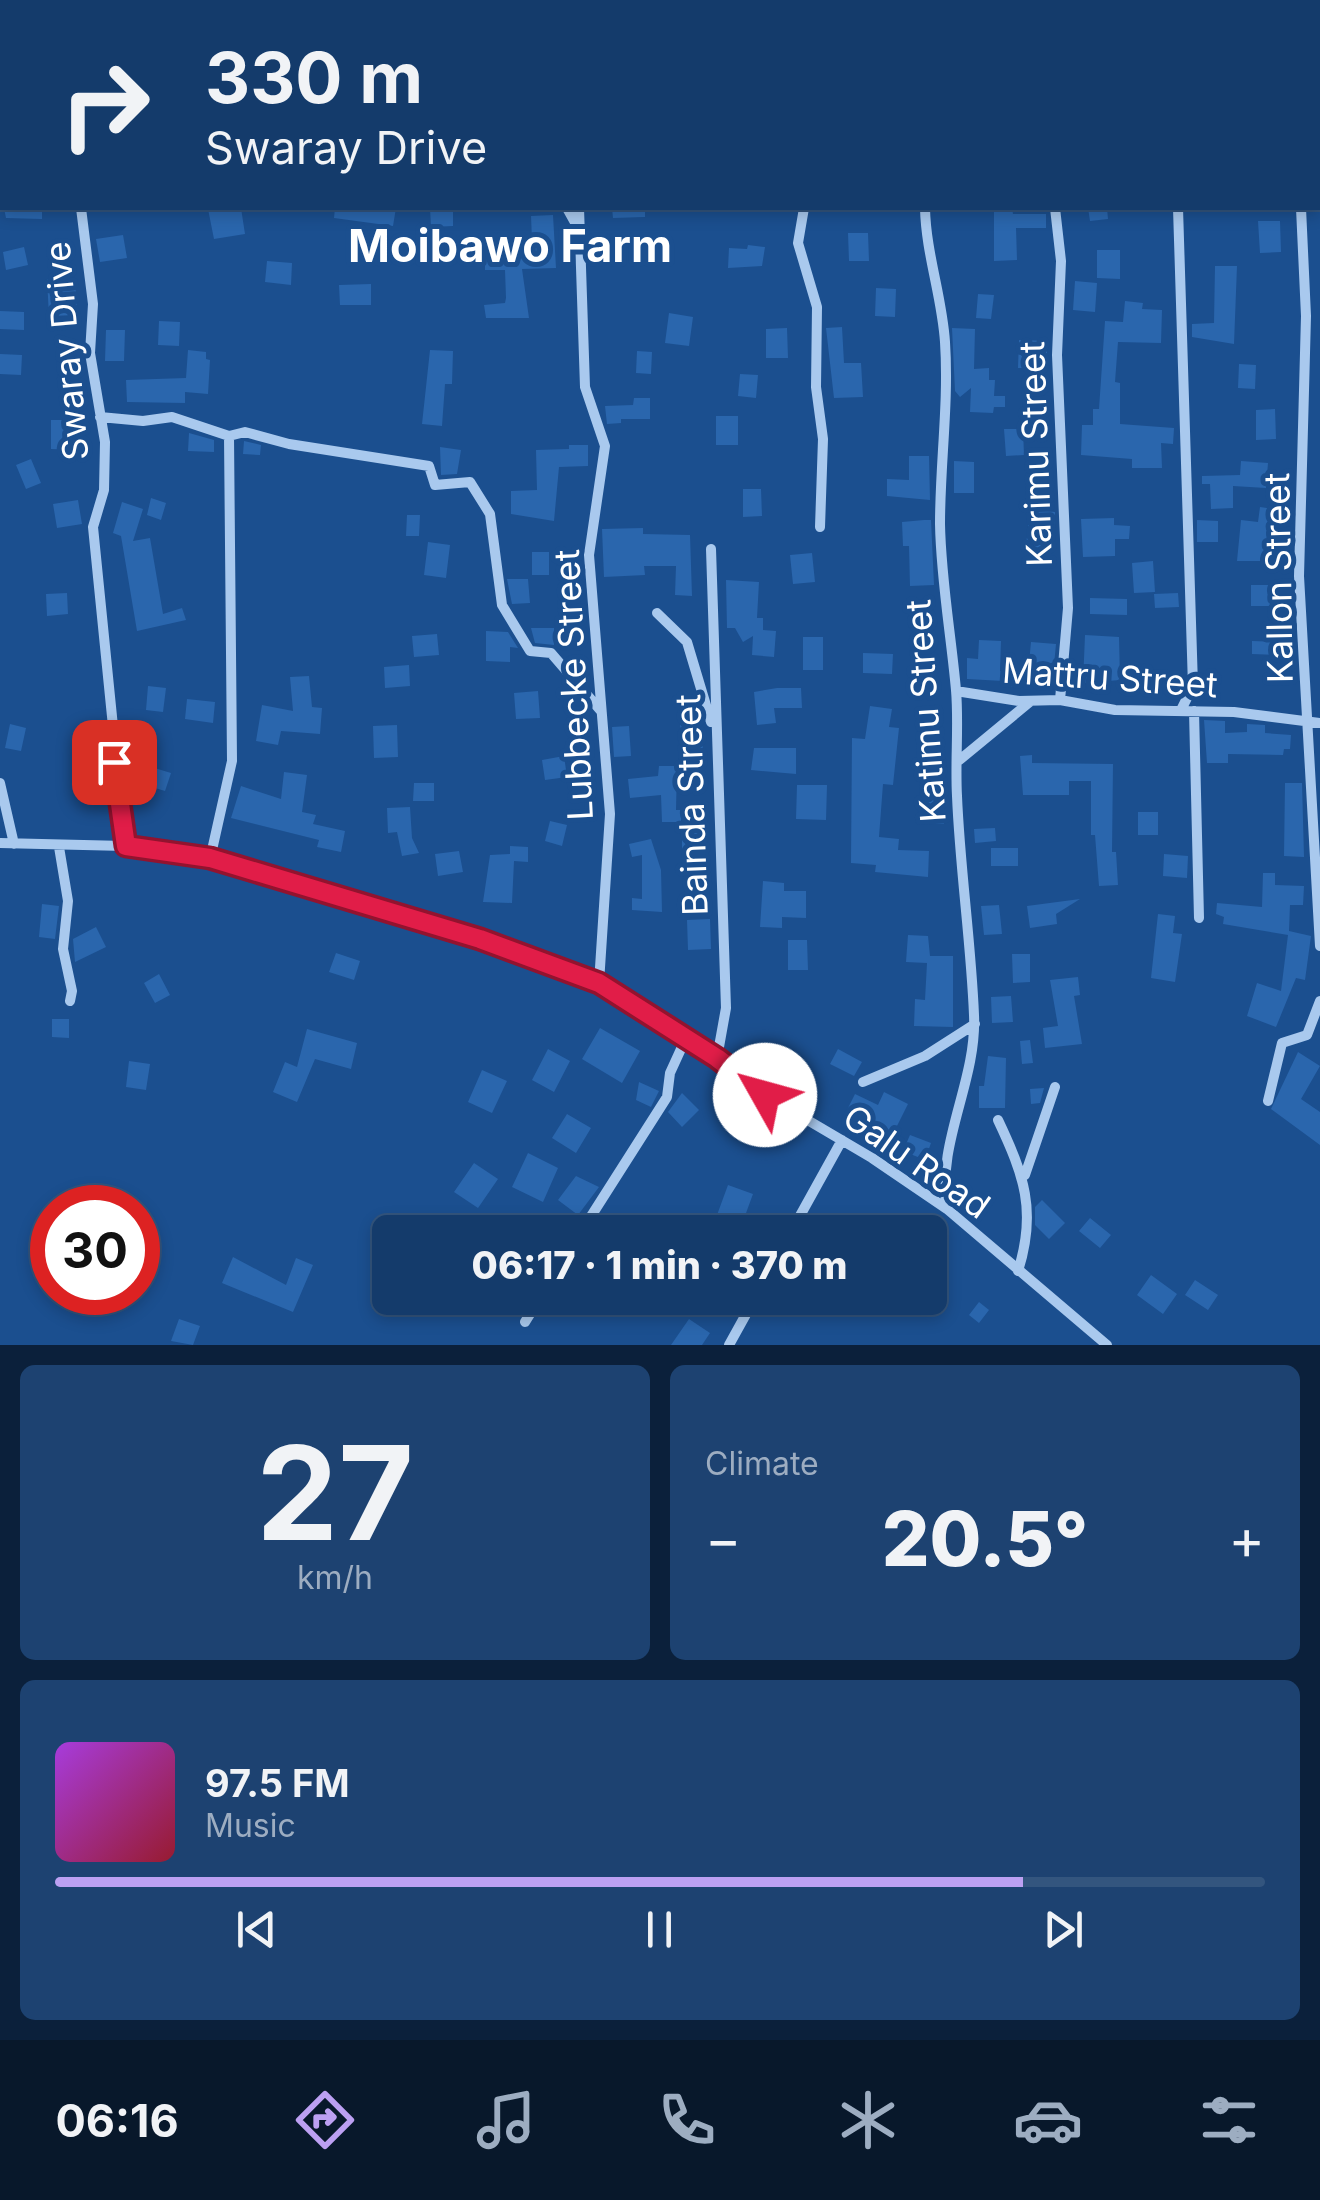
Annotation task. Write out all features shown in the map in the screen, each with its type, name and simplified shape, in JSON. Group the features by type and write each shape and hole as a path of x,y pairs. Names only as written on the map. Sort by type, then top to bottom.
{"street":[{"name":"Swaray Drive","path":"81,210 93,304 90,353 105,442 104,490 93,526 126,846"},
{"path":"569,210 580,231"},
{"name":"Lubbecke Street","path":"580,210 585,387 604,446 589,555 610,814 599,983"},
{"path":"804,210 798,242 817,307 816,387 823,439 820,527"},
{"name":"Katimu Street","path":"925,210 926,249 945,336 940,523 946,627 956,691 957,762 975,1024 968,1076 946,1152 942,1180 947,1208"},
{"name":"Karimu Street","path":"1055,210 1061,260 1057,355 1068,608 1060,700"},
{"path":"1178,210 1193,686 1181,710"},
{"name":"Kallon Street","path":"1301,210 1306,316 1298,576 1315,722 1320,946"},
{"path":"100,417 143,421 172,417 229,436 245,432 289,444 418,463 429,466 435,485 470,482 490,514 502,604 530,651 551,653 602,712"},
{"path":"210,858 232,761 229,436"},
{"name":"Bainda Street","path":"711,550 726,1008 717,1058"},
{"path":"657,612 687,642 714,732"},
{"name":"Mattru Street","path":"956,691 1031,701 1060,700 1116,710 1194,710 1315,722"},
{"path":"957,762 1031,701"},
{"path":"1194,710 1198,918"},
{"path":"0,783 14,844"},
{"name":"Galu Road","path":"0,843 126,846 210,858 480,939 599,983 717,1058 765,1095 947,1208 1107,1345"},
{"path":"59,847 68,901 63,949 72,990 70,1001"},
{"path":"1268,1101 1282,1043 1307,1035 1320,1001"},
{"path":"863,1082 925,1056 975,1024"},
{"path":"593,1215 667,1097 670,1072 686,1038"},
{"path":"1018,1271 1029,1236 1025,1224 1025,1176 1056,1087"},
{"path":"998,1120 1025,1176"},
{"path":"800,1215 842,1140"},
{"path":"525,1322 529,1315"},
{"path":"729,1345 746,1315"}],"building":[{"path":"4,210 42,210 42,219 6,218"},
{"path":"208,210 241,210 245,234 214,239"},
{"path":"335,210 396,210 393,226 334,218"},
{"path":"430,210 453,210 453,226 431,227"},
{"path":"612,210 645,210 645,217 613,218"},
{"path":"994,210 1046,214 1046,228 1016,228 1017,260 994,261"},
{"path":"1088,210 1107,210 1108,219 1090,221"},
{"path":"553,215 556,268 522,269 529,318 486,318 484,305 505,303 506,298 505,270 485,270 485,238 532,240 531,216"},
{"path":"1258,221 1280,221 1281,252 1260,253"},
{"path":"848,233 868,233 869,261 849,261"},
{"path":"123,235 127,258 100,262 96,239"},
{"path":"748,245 765,247 762,266 728,268 729,248 747,249"},
{"path":"24,247 28,265 6,270 3,252"},
{"path":"1097,250 1120,250 1120,279 1097,278"},
{"path":"267,261 292,263 291,285 265,282"},
{"path":"1215,266 1237,266 1234,344 1192,337 1192,324 1214,323"},
{"path":"75,278 77,315 49,316 47,279"},
{"path":"1075,281 1097,283 1095,312 1073,310"},
{"path":"371,284 371,305 340,305 339,285"},
{"path":"876,288 896,289 895,317 875,316"},
{"path":"978,294 994,295 991,319 976,318"},
{"path":"1125,301 1143,303 1142,309 1162,310 1161,343 1118,342 1115,382 1120,383 1120,424 1174,428 1173,444 1161,443 1162,468 1132,468 1132,459 1081,455 1082,425 1093,425 1093,409 1099,409 1105,321 1123,322"},
{"path":"0,311 24,312 24,330 0,329"},
{"path":"669,313 693,317 689,346 665,343"},
{"path":"159,321 180,322 179,346 158,345"},
{"path":"842,327 844,363 861,363 863,397 834,398 826,328"},
{"path":"787,328 788,358 766,358 766,329"},
{"path":"952,328 975,329 974,369 989,368 989,380 995,380 994,396 1005,396 1005,407 994,407 993,413 970,412 971,388 960,397 955,391"},
{"path":"106,330 125,330 124,361 105,361"},
{"path":"1019,340 1047,341 1047,368 1018,368"},
{"path":"188,350 206,352 206,359 210,360 208,394 185,392 185,403 127,402 126,380 186,378"},
{"path":"430,350 453,351 452,384 445,384 442,426 422,424"},
{"path":"637,351 652,352 651,374 636,373"},
{"path":"0,354 22,355 21,375 0,374"},
{"path":"1239,364 1256,365 1255,389 1238,388"},
{"path":"740,374 758,375 756,398 738,396"},
{"path":"634,398 650,398 650,419 621,419 621,423 607,424 605,406 633,405"},
{"path":"1275,409 1276,439 1256,440 1256,410"},
{"path":"716,416 738,416 738,445 716,445"},
{"path":"51,420 76,420 76,450 51,449"},
{"path":"1004,429 1023,429 1024,455 1006,456"},
{"path":"189,433 214,440 214,452 188,451"},
{"path":"244,441 261,445 260,455 243,454"},
{"path":"569,445 588,445 588,466 559,467 554,521 511,514 511,491 537,490 536,450 569,449"},
{"path":"440,447 461,450 457,474 441,475"},
{"path":"909,456 929,456 930,500 887,496 887,479 909,480"},
{"path":"31,459 41,483 26,489 16,465"},
{"path":"954,461 974,462 974,493 954,493"},
{"path":"1241,461 1268,463 1266,488 1233,486 1233,508 1211,509 1210,484 1202,484 1202,476 1240,475"},
{"path":"743,489 761,489 762,516 743,517"},
{"path":"151,498 166,503 161,520 147,515"},
{"path":"78,500 82,524 57,528 53,504"},
{"path":"122,502 143,509 133,541 150,538 163,614 182,608 186,620 137,631 121,536 113,533"},
{"path":"1260,507 1280,510 1277,537 1284,538 1282,561 1237,561 1241,520 1258,522"},
{"path":"1030,509 1055,512 1053,549 1026,546"},
{"path":"407,515 420,515 419,536 406,536"},
{"path":"1114,518 1114,525 1130,526 1129,539 1115,539 1115,556 1083,557 1081,519"},
{"path":"931,520 934,585 910,586 909,546 903,546 902,522"},
{"path":"1197,520 1218,521 1218,542 1197,542"},
{"path":"643,528 643,534 690,535 692,596 675,595 676,566 644,566 645,575 604,577 602,529"},
{"path":"428,542 450,545 446,578 424,575"},
{"path":"532,552 549,552 549,575 532,575"},
{"path":"812,553 815,582 793,584 790,555"},
{"path":"1153,561 1155,592 1134,593 1132,563"},
{"path":"507,579 528,579 530,603 512,604"},
{"path":"726,580 759,582 757,618 763,618 763,630 776,631 774,657 752,655 753,636 743,642 735,628 727,628"},
{"path":"1251,585 1270,585 1270,606 1251,606"},
{"path":"67,593 68,614 47,616 46,594"},
{"path":"1178,593 1179,607 1155,608 1154,594"},
{"path":"1090,598 1127,599 1127,615 1090,614"},
{"path":"1279,616 1292,616 1294,647 1279,647"},
{"path":"531,628 554,628 554,645 535,643"},
{"path":"486,631 508,632 518,648 510,647 510,662 486,661"},
{"path":"437,634 439,655 414,657 412,636"},
{"path":"1085,635 1119,637 1120,680 1083,683"},
{"path":"803,637 823,637 823,670 803,670"},
{"path":"979,640 1001,641 1000,671 1016,670 1017,686 1003,687 1003,681 967,679 967,658 978,659"},
{"path":"1252,641 1277,642 1276,655 1252,654"},
{"path":"1031,642 1056,644 1054,665 1029,663"},
{"path":"863,653 893,654 892,674 863,673"},
{"path":"409,665 410,686 385,688 384,667"},
{"path":"309,676 312,707 322,708 320,734 281,731 278,745 256,741 262,705 293,711 290,677"},
{"path":"148,686 166,688 163,712 146,710"},
{"path":"801,688 802,708 774,708 776,723 757,725 754,692"},
{"path":"538,691 540,718 516,719 514,693"},
{"path":"187,699 215,702 213,723 185,719"},
{"path":"870,706 892,709 889,727 899,728 893,785 883,784 879,837 899,839 898,850 929,851 928,877 875,872 876,865 851,863 852,738 865,739"},
{"path":"1204,720 1225,721 1225,733 1247,732 1247,724 1265,725 1265,733 1291,735 1290,749 1284,749 1283,755 1228,754 1228,763 1207,763"},
{"path":"680,723 701,723 703,753 682,754"},
{"path":"10,724 26,728 21,751 5,748"},
{"path":"397,725 398,757 374,758 373,726"},
{"path":"629,726 631,756 614,757 612,727"},
{"path":"100,741 104,761 83,765 79,745"},
{"path":"754,748 796,748 796,774 751,770"},
{"path":"1032,755 1032,763 1113,764 1112,852 1116,852 1118,885 1099,886 1095,835 1091,835 1091,781 1069,781 1069,795 1023,795 1020,756"},
{"path":"564,756 567,777 545,780 542,760"},
{"path":"922,760 940,762 938,799 943,799 944,824 927,824"},
{"path":"148,766 171,773 165,791 142,784"},
{"path":"659,766 677,766 676,810 681,810 681,822 662,822 661,795 630,798 628,779 658,776"},
{"path":"284,772 307,775 302,812 316,815 313,824 345,831 341,852 317,847 319,840 231,818 241,786 281,799"},
{"path":"414,783 434,783 434,801 413,801"},
{"path":"1285,783 1302,783 1304,857 1284,856"},
{"path":"797,785 827,785 826,820 796,819"},
{"path":"410,807 412,838 419,853 402,856 397,832 388,833 387,808"},
{"path":"1138,812 1158,812 1158,835 1138,835"},
{"path":"682,816 707,816 707,850 682,850"},
{"path":"550,821 567,825 562,846 545,841"},
{"path":"995,828 996,841 975,843 974,829"},
{"path":"651,839 661,870 662,912 632,910 632,898 642,899 642,855 632,857 629,844"},
{"path":"510,846 528,847 528,862 514,861 512,903 483,902 490,855 510,854"},
{"path":"991,848 1018,848 1018,866 991,866"},
{"path":"459,851 463,872 438,876 435,854"},
{"path":"1164,854 1188,856 1187,878 1163,876"},
{"path":"1263,873 1275,873 1275,885 1304,886 1303,905 1290,905 1289,931 1311,936 1305,980 1296,978 1276,1027 1247,1016 1257,983 1281,991 1288,935 1223,924 1224,917 1216,914 1217,903 1262,907"},
{"path":"763,881 784,883 784,891 806,891 806,918 782,917 782,928 760,927"},
{"path":"1080,899 1056,914 1057,924 1030,928 1027,906"},
{"path":"42,904 59,906 55,939 39,937"},
{"path":"999,905 1002,934 984,935 981,906"},
{"path":"1158,914 1175,916 1173,933 1182,934 1175,982 1151,978"},
{"path":"710,919 711,949 688,950 687,920"},
{"path":"96,927 106,947 75,962 73,939"},
{"path":"908,935 928,936 930,956 953,956 953,1027 914,1026 915,999 925,1000 927,963 906,962"},
{"path":"788,940 807,940 808,970 788,970"},
{"path":"336,953 360,961 354,980 329,972"},
{"path":"1012,954 1030,954 1030,982 1013,983"},
{"path":"159,974 170,995 155,1003 144,983"},
{"path":"1078,977 1080,995 1074,996 1082,1044 1045,1048 1043,1028 1058,1026 1050,980"},
{"path":"1011,996 1013,1022 992,1023 991,997"},
{"path":"52,1019 69,1019 69,1038 52,1037"},
{"path":"600,1028 640,1051 622,1083 582,1059"},
{"path":"307,1029 357,1043 351,1069 315,1059 297,1102 273,1092 285,1062 297,1067"},
{"path":"1030,1040 1033,1063 1022,1064 1020,1041"},
{"path":"548,1049 570,1061 554,1092 532,1080"},
{"path":"838,1049 862,1062 854,1076 830,1064"},
{"path":"1298,1052 1320,1066 1301,1099 1320,1112 1320,1145 1271,1109"},
{"path":"988,1056 1006,1058 1005,1108 979,1108 979,1086 984,1086"},
{"path":"129,1061 150,1064 146,1090 126,1087"},
{"path":"482,1070 507,1081 492,1113 468,1102"},
{"path":"790,1075 813,1088 803,1106 780,1094"},
{"path":"639,1082 659,1091 651,1107 636,1100"},
{"path":"1044,1088 1040,1103 1031,1104 1030,1089"},
{"path":"884,1092 908,1104 892,1136 847,1110 855,1094 878,1105"},
{"path":"682,1093 699,1110 682,1127 668,1112"},
{"path":"567,1114 591,1128 576,1153 552,1138"},
{"path":"910,1135 931,1143 925,1160 903,1151"},
{"path":"528,1153 558,1168 543,1202 512,1187"},
{"path":"474,1163 498,1179 478,1208 454,1192"},
{"path":"576,1176 599,1187 578,1215 558,1200"},
{"path":"728,1185 753,1194 745,1215 717,1215"},
{"path":"1042,1200 1065,1223 1049,1239 1035,1225 1035,1207"},
{"path":"1090,1218 1111,1235 1100,1248 1079,1231"},
{"path":"233,1257 286,1285 296,1258 313,1265 293,1312 222,1283"},
{"path":"1151,1275 1177,1294 1163,1314 1137,1295"},
{"path":"1195,1280 1218,1295 1208,1310 1185,1295"},
{"path":"979,1302 989,1310 979,1323 969,1315"},
{"path":"179,1319 200,1326 193,1345 171,1341"},
{"path":"689,1319 710,1333 702,1345 671,1345"}],"district":[{"name":"Moibawo Farm","path":"510,245"}],"route":[{"path":"114,762 126,846 210,858 480,939 599,983 717,1058 765,1095"}]}
